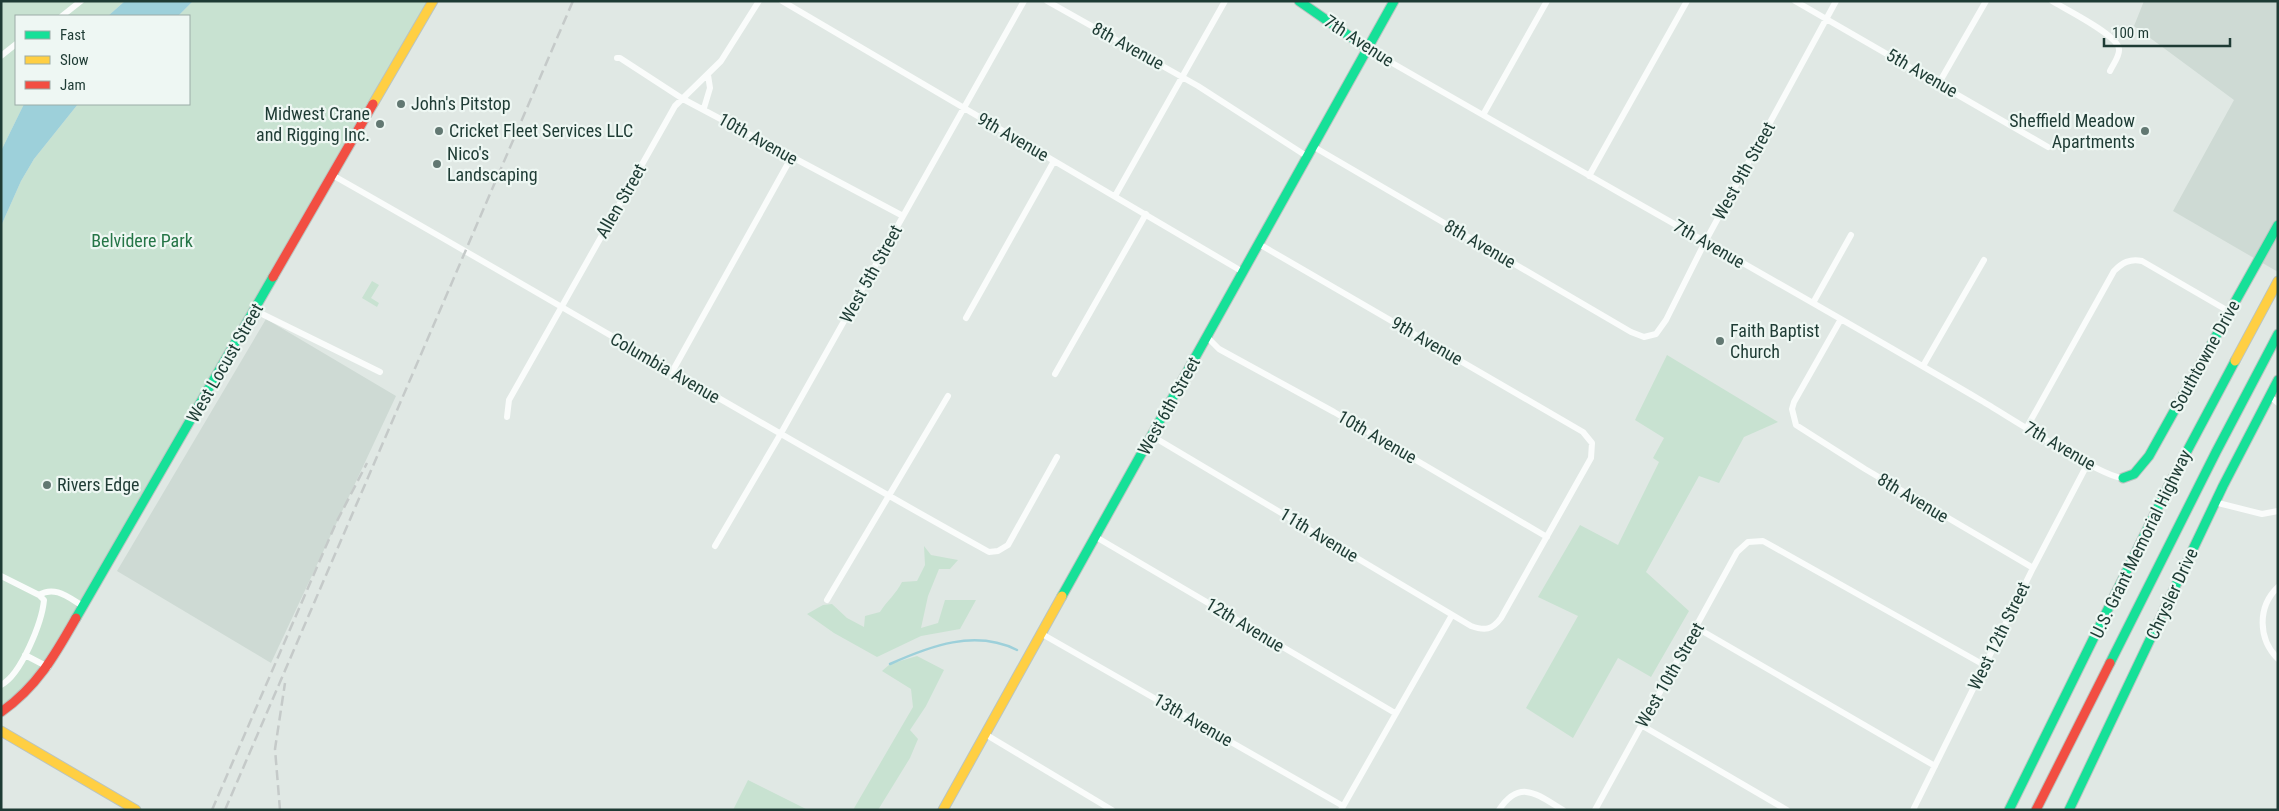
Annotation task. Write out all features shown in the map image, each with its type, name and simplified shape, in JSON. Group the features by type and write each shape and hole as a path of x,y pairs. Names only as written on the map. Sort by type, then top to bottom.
{"street":[{"path":"63,15 81,1"},
{"name":"West Locust Street","path":"1,712 20,698 48,667 256,311 433,1"},
{"name":"Allen Street","path":"507,417 509,400 675,106 708,75 732,47 759,1"},
{"name":"9th Avenue","path":"782,1 964,110 1243,272"},
{"name":"West 5th Street","path":"715,546 780,435 1024,1"},
{"name":"8th Avenue","path":"1047,1 1182,76 1308,157"},
{"path":"1115,196 1225,1"},
{"name":"7th Avenue","path":"1299,1 1368,49 1923,366 2088,463 2116,478 2123,478"},
{"name":"West 6th Street","path":"943,810 1208,338 1394,1"},
{"path":"1483,115 1547,1"},
{"path":"1589,176 1688,1"},
{"name":"5th Avenue","path":"1795,1 2048,147"},
{"name":"West 9th Street","path":"1647,336 1656,334 1666,320 1705,242 1836,1"},
{"path":"1939,83 1986,1"},
{"path":"2052,1 2117,42 2119,50 2110,70"},
{"path":"1,56 15,45"},
{"name":"10th Avenue","path":"617,58 620,58 683,99 704,108 791,158 903,216"},
{"path":"704,108 710,88 708,75"},
{"name":"8th Avenue","path":"1314,147 1631,332 1647,336"},
{"path":"672,372 791,158"},
{"path":"966,318 1054,161"},
{"name":"Columbia Avenue","path":"334,176 466,250 780,435 989,552 998,551 1008,544 1057,457"},
{"path":"1055,374 1146,214"},
{"name":"Southtowne Drive","path":"2123,478 2134,474 2149,456 2278,225"},
{"path":"1813,304 1851,235"},
{"name":"9th Avenue","path":"1259,244 1583,432 1592,443 1592,458 1547,537"},
{"path":"2027,427 2114,272 2124,263 2134,259 2142,261 2230,312"},
{"path":"1923,366 1984,260"},
{"name":"U.S. Grant Memorial Highway","path":"2009,810 2169,485 2278,282"},
{"path":"256,311 380,372"},
{"name":"8th Avenue","path":"1841,319 1794,402 1792,409 1796,425 1865,469 2033,568"},
{"name":"U.S. Grant Memorial Highway","path":"2036,810 2090,707 2196,489 2278,334"},
{"name":"10th Avenue","path":"1208,338 1219,349 1334,412 1547,537"},
{"name":"Chrysler Drive","path":"2070,810 2101,748 2214,502 2278,380"},
{"path":"827,600 948,396"},
{"path":"2269,396 2278,403"},
{"name":"11th Avenue","path":"1152,436 1470,626 1487,629 1496,625 1547,537"},
{"name":"West 12th Street","path":"1913,810 1984,665 2088,463"},
{"path":"2214,502 2262,514 2278,511"},
{"name":"12th Avenue","path":"1096,537 1395,713"},
{"name":"West 10th Street","path":"1595,810 1697,628 1737,552 1748,542 1763,541 1984,665"},
{"path":"1,576 44,600 32,643 8,680 1,685"},
{"path":"2278,587 2267,602 2262,625 2266,641 2278,659"},
{"path":"39,596 45,592 56,591 83,606"},
{"path":"1342,808 1452,615"},
{"path":"1697,628 1935,766"},
{"name":"13th Avenue","path":"1042,634 1342,808"},
{"path":"25,655 48,667"},
{"path":"1641,725 1787,810"},
{"path":"1,731 136,810"},
{"path":"985,734 1112,810"},
{"path":"1499,810 1508,798 1521,791 1533,793 1564,810"}],"shaded area":[{"path":"2144,1 2278,1 2278,272 2173,211 2234,100 2134,26"},
{"path":"266,319 396,396 271,663 117,571"}],"green space":[{"path":"1,1 125,1 109,15 15,15 15,105 24,105 1,151"},
{"name":"Belvidere Park","path":"193,1 433,1 48,667 1,712 1,226 21,181 34,159 77,105 190,105 190,15 179,15"},
{"path":"372,281 379,285 371,298 379,303 377,307 362,298"},
{"path":"1667,355 1778,422 1744,437 1719,483 1699,476 1646,572 1689,611 1651,677 1618,658 1573,738 1526,708 1578,616 1538,597 1580,525 1618,545 1659,462 1653,458 1664,438 1635,420"},
{"path":"924,546 931,555 958,560 950,569 939,569 928,596 921,628 938,623 945,600 976,600 960,629 921,636 877,657 834,633 807,614 823,605 832,604 847,618 864,627 865,616 880,612 902,582 917,581 925,565"},
{"path":"917,656 944,670 926,706 910,730 918,739 910,758 878,810 853,810 913,707 911,689 882,671 890,664"},
{"path":"748,780 808,810 733,810"}],"water":[{"path":"125,1 193,1 179,15 109,15"},
{"path":"24,105 77,105 34,159 21,181 1,226 1,151"}],"waterway":[{"path":"890,664 937,646 969,640 1001,644 1017,650"}],"railway":[{"path":"225,810 573,1"},
{"path":"212,810 336,523 367,463"},
{"path":"280,810 275,749 285,683"}],"traffic: fast":[{"path":"1299,1 1368,49"},
{"path":"1062,596 1394,1"},
{"path":"2123,478 2134,474 2149,456 2278,225"},
{"path":"76,618 273,277"},
{"path":"2110,663 2216,452 2278,334"},
{"path":"2009,810 2169,485 2235,361"},
{"path":"2069,810 2223,486 2278,380"}],"traffic: slow":[{"path":"373,104 433,1"},
{"path":"2235,361 2278,281"},
{"path":"943,810 1062,596"},
{"path":"1,731 136,810"}],"traffic: jam":[{"path":"273,277 373,104"},
{"path":"1,712 25,692 44,670 76,618"},
{"path":"2036,810 2110,663"}],"place":[{"name":"John's Pitstop","path":"401,104"},
{"name":"Midwest Crane and Rigging Inc.","path":"380,124"},
{"name":"Cricket Fleet Services LLC","path":"439,131"},
{"name":"Sheffield Meadow Apartments","path":"2145,131"},
{"name":"Nico's Landscaping","path":"437,164"},
{"name":"Faith Baptist Church","path":"1720,341"},
{"name":"Rivers Edge","path":"47,485"}]}
